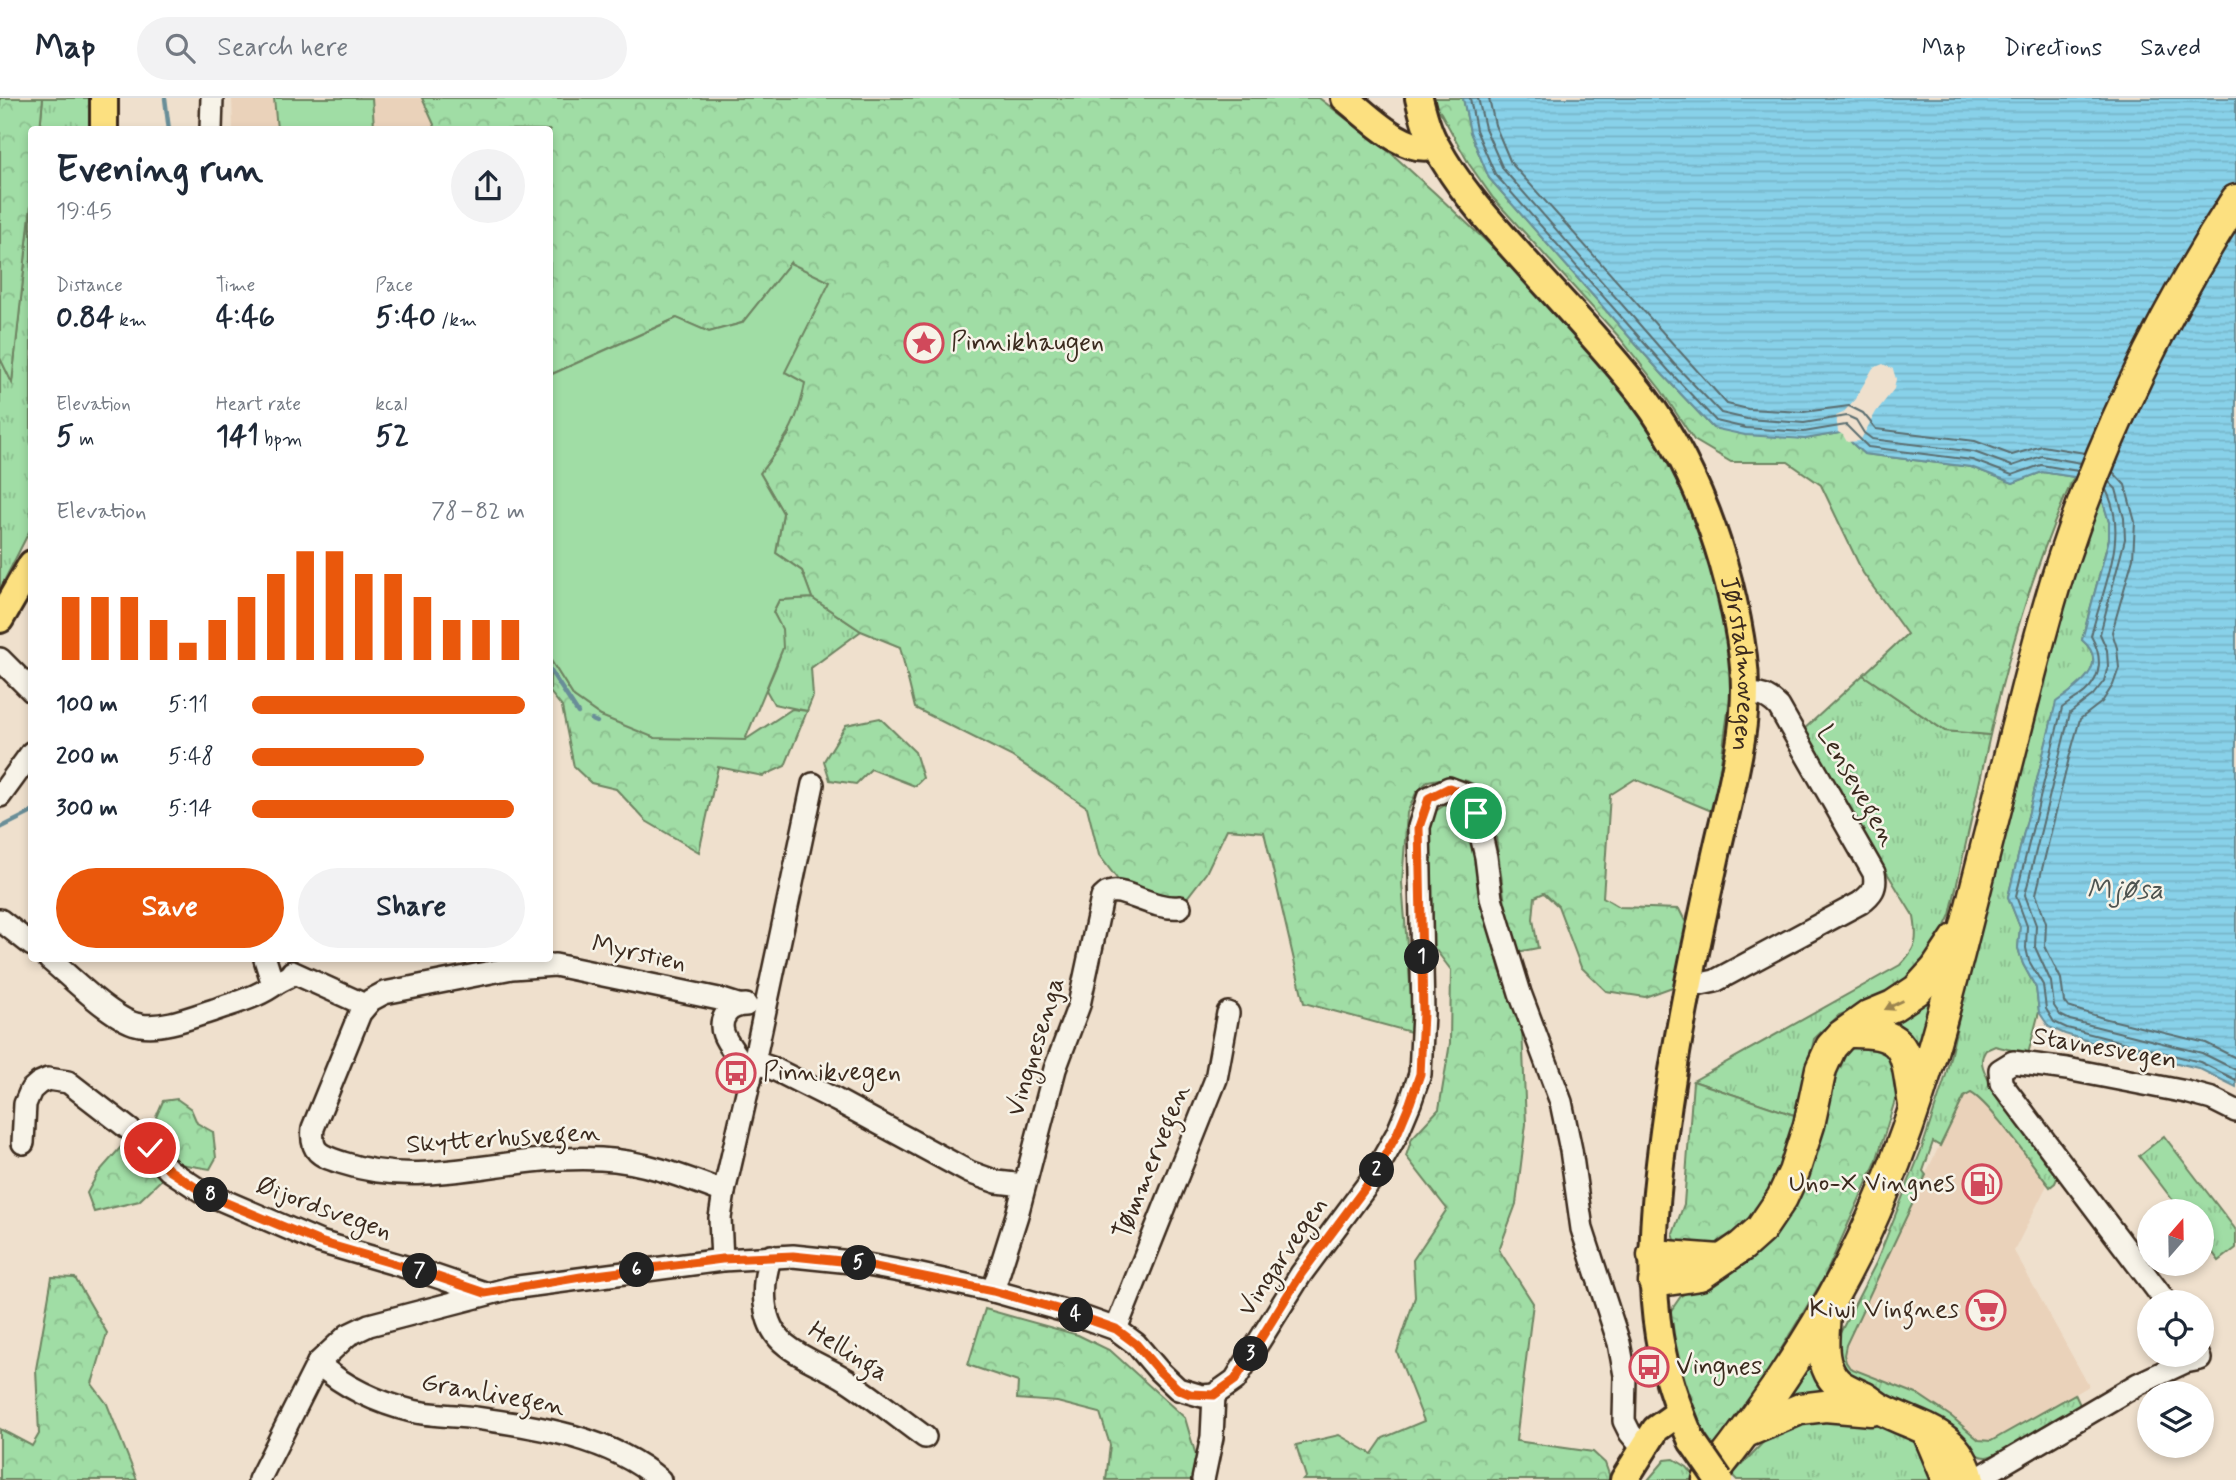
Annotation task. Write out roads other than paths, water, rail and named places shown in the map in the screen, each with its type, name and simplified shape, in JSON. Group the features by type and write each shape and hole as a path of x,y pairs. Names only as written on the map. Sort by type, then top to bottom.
{"highway":[{"path":"1708,1480 1746,1432 1825,1312 1869,1226 1914,1108 1936,1041 2037,645 2077,518 2149,352 2197,263 2236,200"},
{"path":"1654,1268 1720,1260 1751,1239 1768,1220 1782,1198 1804,1141 1824,1062 1831,1047 1869,1016 1893,1006 1917,990 1936,969 1965,928"},
{"path":"1847,1032 1881,1033 1896,1042 1906,1059 1914,1108"},
{"path":"1825,1312 1824,1354 1830,1375 1845,1391 1911,1421 1950,1443 1966,1466 1969,1480"},
{"path":"1746,1432 1789,1413 1811,1408 1840,1406 1882,1410"},
{"path":"1927,1430 1948,1480"}],"main road":[{"path":"104,98 104,126"},
{"path":"1345,98 1404,143 1427,148 1435,145"},
{"name":"Jørstadmovegen","path":"1419,98 1435,145 1473,203 1633,382 1664,425 1681,454 1707,514 1739,629 1744,663 1744,695 1737,753 1687,987 1661,1153 1654,1268 1662,1352 1687,1429 1719,1480"},
{"path":"0,619 28,571"},
{"path":"1624,1480 1645,1451 1656,1429 1687,1429"}],"street":[{"path":"211,126 212,98"},
{"path":"0,659 28,687"},
{"name":"Lensevegen","path":"1687,987 1715,981 1860,903 1871,895 1875,888 1874,873 1779,708 1769,697 1760,694 1744,695"},
{"path":"0,796 28,758"},
{"path":"722,1259 720,1218 724,1192 813,785"},
{"name":"Vingarvegen","path":"1214,1395 1235,1380 1301,1274 1371,1180 1397,1134 1410,1103 1420,1074 1423,1013 1419,827 1429,798 1449,788 1467,795 1476,813 1492,898 1520,993 1561,1102 1571,1150 1581,1229 1619,1343 1625,1375 1624,1421 1645,1451"},
{"name":"Vingnesenga","path":"993,1291 1055,1069 1084,985 1102,898 1114,891 1149,904 1169,908 1180,906"},
{"path":"0,920 28,942"},
{"path":"52,962 105,1007 124,1020 141,1026 161,1024 206,1012 264,993 287,971"},
{"path":"266,962 271,978 287,971 365,1005"},
{"name":"Myrstien","path":"365,1005 384,993 512,968 555,965 738,1005"},
{"name":"Skytterhusvegen","path":"365,1005 313,1128 314,1148 322,1156 362,1169 411,1175 555,1159 603,1159 663,1170 724,1192"},
{"path":"765,1011 738,1005 725,1015 723,1030 726,1040 744,1065 752,1071 772,1068 969,1172 997,1182 1024,1185"},
{"name":"Tømmervegen","path":"1116,1329 1216,1079 1228,1013"},
{"name":"Stavnesvegen","path":"2157,1290 2001,1083 2000,1070 2013,1062 2067,1069 2186,1092 2213,1100 2236,1111"},
{"name":"Øijordsvegen","path":"23,1143 25,1104 31,1090 48,1079 68,1082 128,1127 169,1170 201,1191 320,1242 485,1293"},
{"path":"259,1480 318,1363 348,1335 369,1325 485,1293 581,1277 722,1259 771,1256 851,1262 993,1291 1116,1329 1136,1344 1178,1389 1190,1394 1214,1395 1212,1437 1203,1480"},
{"name":"Hellinga","path":"771,1256 766,1269 765,1301 768,1320 776,1335 796,1352 850,1382 925,1437"},
{"name":"Granlivegen","path":"318,1363 346,1384 390,1404 414,1411 506,1423 580,1439 631,1458 660,1480"},
{"path":"1975,1480 2138,1384 2174,1367"}],"water":[{"name":"Mjøsa","path":"1463,98 2236,98 2236,1087 2198,1068 2098,1044 2049,1027 2039,1012 2036,988 2018,948 2020,927 2008,897 2056,702 2080,683 2092,667 2090,649 2082,640 2109,539 2109,522 2101,495 2074,477 2042,472 2013,483 1971,467 1864,454 1845,432 1805,439 1745,435 1713,428 1489,178 1470,132"}],"waterway":[{"path":"165,98 168,126"},
{"path":"553,675 578,713"},
{"path":"592,720 597,722"},
{"path":"0,828 28,814"}],"place":[{"name":"Pinnikhaugen","path":"924,343"},
{"name":"Pinnikvegen","path":"736,1073"},
{"name":"Uno-X Vingnes","path":"1982,1184"},
{"name":"Kiwi Vingnes","path":"1986,1310"},
{"name":"Vingnes","path":"1649,1367"}]}
